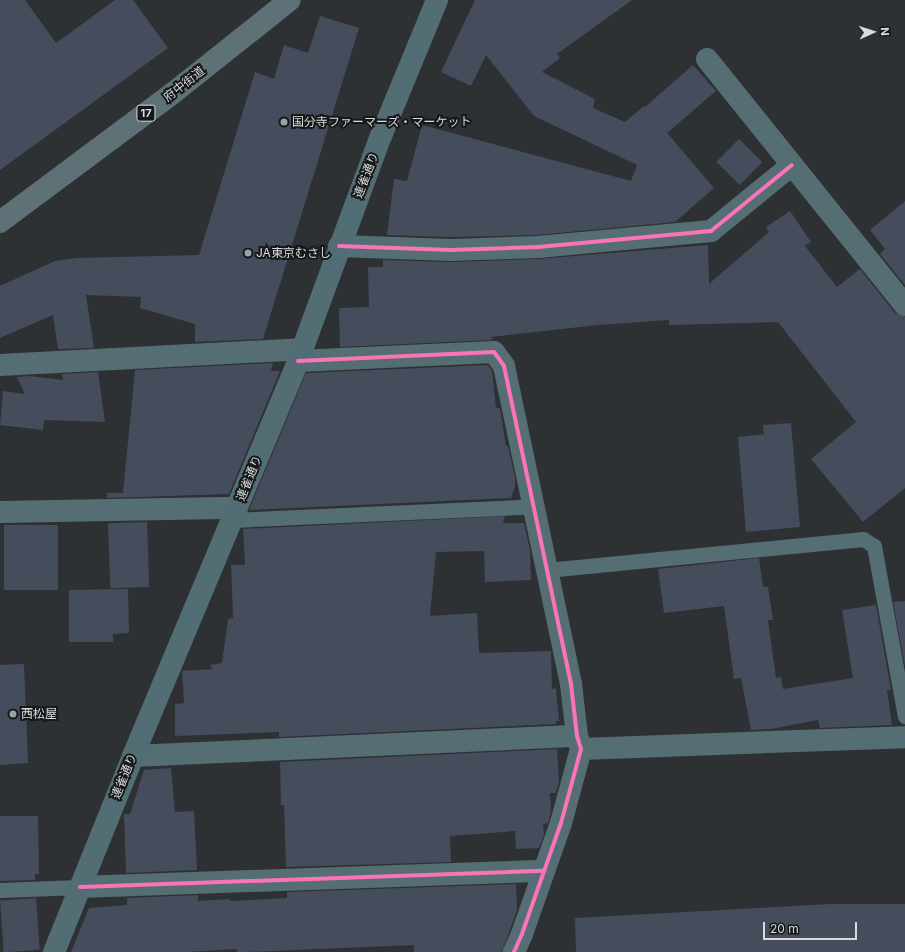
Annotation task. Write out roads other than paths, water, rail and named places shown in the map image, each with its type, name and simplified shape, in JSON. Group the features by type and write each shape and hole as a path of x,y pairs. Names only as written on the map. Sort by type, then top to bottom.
{"main road":[{"name":"府中街道","path":"0,222 173,93 290,0"},
{"name":"連雀通り","path":"54,952 132,756 300,355 339,246 384,129 437,0"}],"street":[{"path":"707,59 905,305"},
{"path":"339,246 451,250 538,247 711,231 792,165"},
{"path":"0,365 300,355 494,352 504,366 535,506 571,684 579,743 561,823 522,934 514,952"},
{"path":"0,512 234,514"},
{"path":"132,756 579,743 905,737"},
{"path":"80,887 544,871"}],"lane":[{"path":"234,514 535,506"},
{"path":"547,570 863,539 874,546 905,716"},
{"path":"0,890 80,887"}],"place":[{"name":"国分寺ファーマーズ・マーケット","path":"284,122"},
{"name":"JA東京むさし","path":"248,253"},
{"name":"西松屋","path":"13,714"}]}
